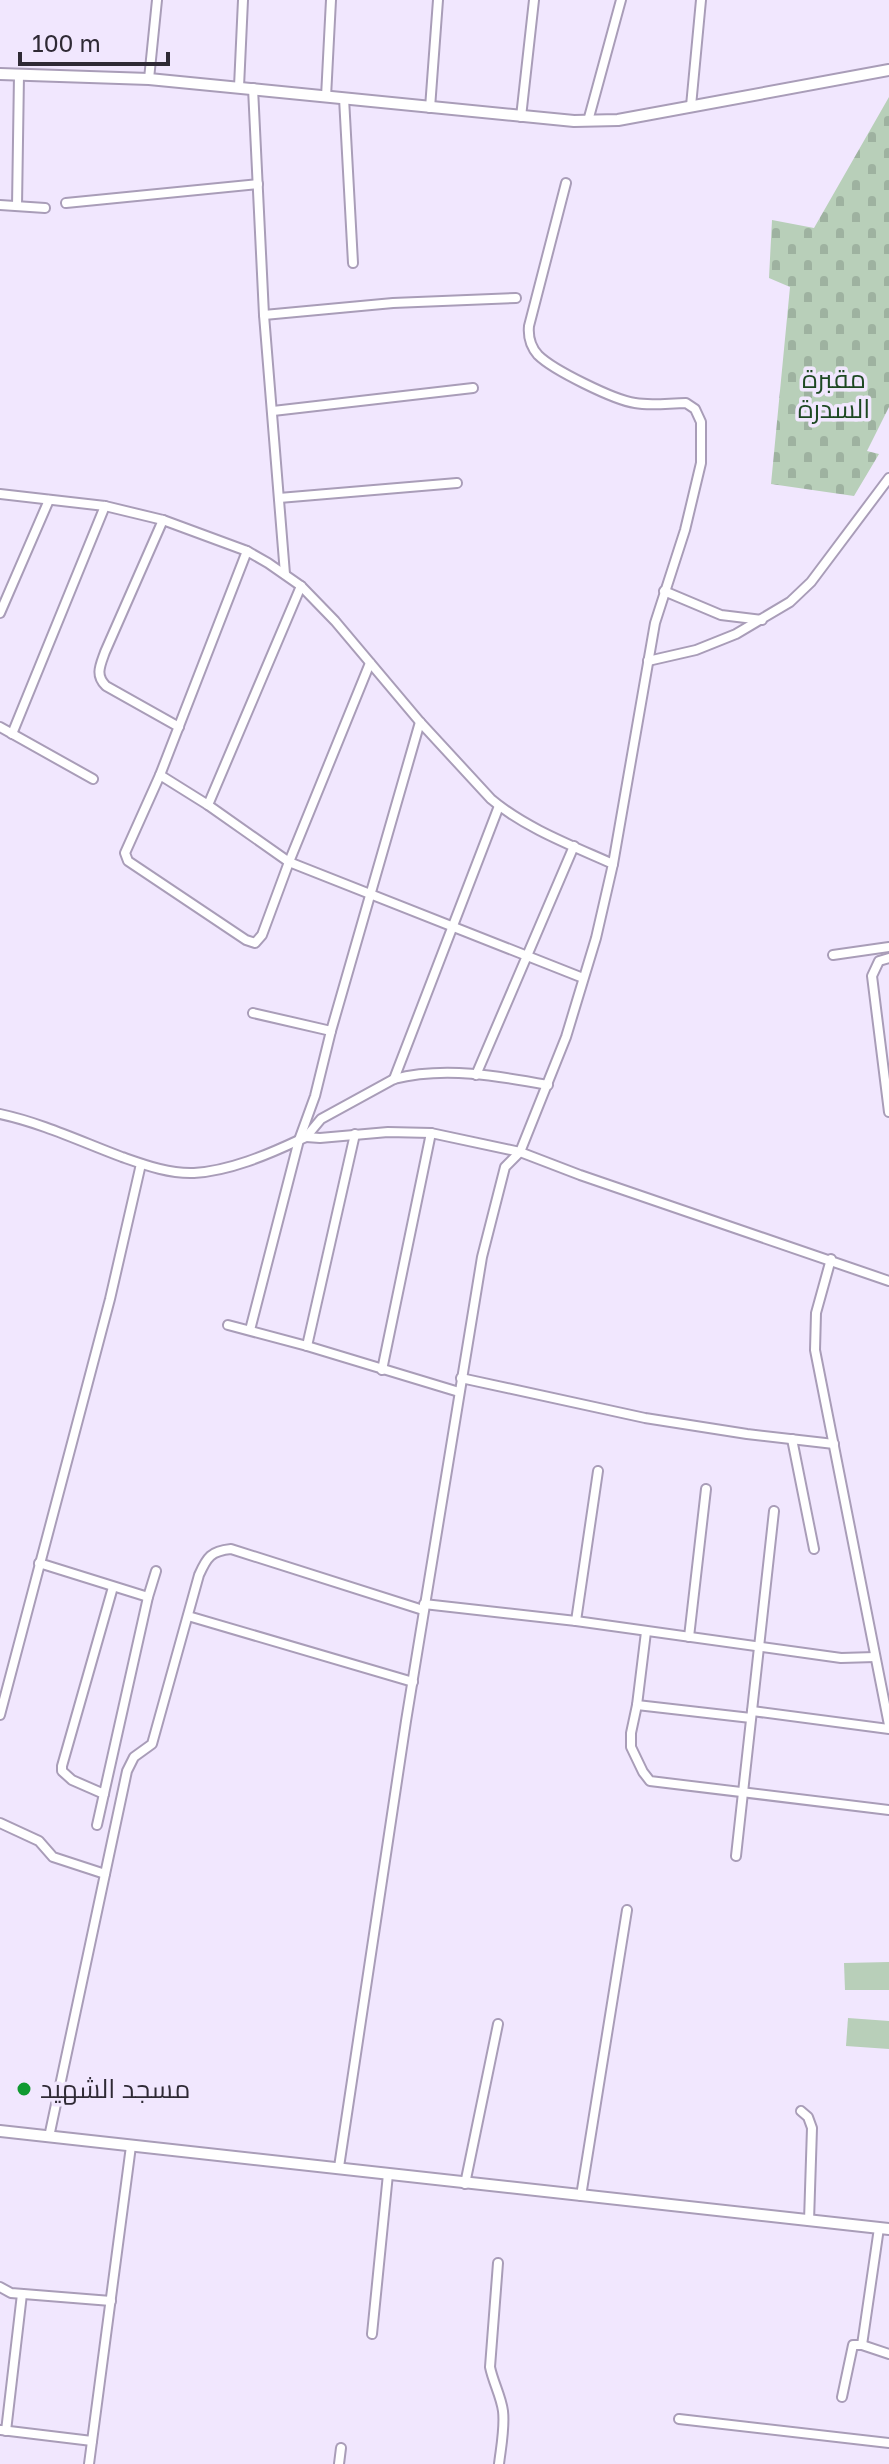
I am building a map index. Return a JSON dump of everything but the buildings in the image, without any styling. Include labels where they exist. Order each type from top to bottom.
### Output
[{"type":"street","points":[[149,79],[157,0]]},
{"type":"street","points":[[239,87],[243,0]]},
{"type":"street","points":[[326,97],[331,0]]},
{"type":"street","points":[[430,108],[438,0]]},
{"type":"street","points":[[521,117],[534,0]]},
{"type":"street","points":[[588,121],[621,0]]},
{"type":"street","points":[[691,106],[701,0]]},
{"type":"street","points":[[0,74],[149,79],[588,121],[618,120],[889,70]]},
{"type":"street","points":[[17,206],[19,75]]},
{"type":"street","points":[[253,88],[264,315],[285,574]]},
{"type":"street","points":[[344,98],[353,263]]},
{"type":"street","points":[[339,2167],[424,1607],[482,1257],[505,1167],[520,1152],[548,1085],[596,938],[613,864],[648,661],[664,591],[685,530],[701,463],[701,422],[695,409],[686,403],[635,403],[620,398],[551,365],[535,351],[529,338],[529,326],[566,183]]},
{"type":"street","points":[[66,203],[258,184]]},
{"type":"street","points":[[0,205],[45,208]]},
{"type":"street","points":[[264,315],[393,303],[516,298]]},
{"type":"street","points":[[273,411],[473,388]]},
{"type":"street","points":[[648,661],[696,650],[736,634],[790,602],[811,582],[889,478]]},
{"type":"street","points":[[279,498],[457,483]]},
{"type":"street","points":[[0,494],[105,506],[163,520],[247,551],[301,586],[335,621],[420,722],[499,806],[613,864]]},
{"type":"street","points":[[0,613],[49,500]]},
{"type":"street","points":[[12,734],[105,506]]},
{"type":"street","points":[[163,520],[105,652],[99,678],[106,686],[179,727]]},
{"type":"street","points":[[247,551],[160,775],[125,853],[128,861],[253,943],[262,935],[370,663]]},
{"type":"street","points":[[208,805],[301,586]]},
{"type":"street","points":[[664,591],[721,615],[763,620]]},
{"type":"street","points":[[250,1330],[331,1031],[420,722]]},
{"type":"street","points":[[0,727],[93,779]]},
{"type":"street","points":[[160,775],[289,862],[583,978]]},
{"type":"street","points":[[394,1079],[499,806]]},
{"type":"street","points":[[476,1075],[574,846]]},
{"type":"street","points":[[833,955],[889,947]]},
{"type":"street","points":[[889,958],[879,961],[872,976],[887,1076],[889,1112]]},
{"type":"street","points":[[253,1013],[331,1031]]},
{"type":"street","points":[[303,1139],[321,1119],[394,1079],[435,1074],[476,1075],[548,1085]]},
{"type":"street","points":[[0,1114],[30,1122],[141,1164],[185,1173],[221,1169],[303,1139],[388,1132],[431,1133],[520,1152],[889,1281]]},
{"type":"street","points":[[382,1370],[431,1133]]},
{"type":"street","points":[[307,1346],[355,1134]]},
{"type":"street","points":[[0,1715],[110,1299],[141,1164]]},
{"type":"street","points":[[637,1705],[889,1727],[815,1350],[816,1313],[831,1259]]},
{"type":"street","points":[[228,1325],[459,1392]]},
{"type":"street","points":[[461,1378],[645,1418],[834,1444]]},
{"type":"street","points":[[792,1439],[814,1549]]},
{"type":"street","points":[[576,1621],[598,1471]]},
{"type":"street","points":[[689,1637],[706,1489]]},
{"type":"street","points":[[736,1856],[774,1511]]},
{"type":"street","points":[[49,2137],[127,1771],[134,1757],[152,1744],[188,1616],[210,1554],[231,1549],[424,1607],[576,1621],[841,1658],[875,1657]]},
{"type":"street","points":[[39,1563],[148,1597]]},
{"type":"street","points":[[97,1825],[156,1571]]},
{"type":"street","points":[[104,1794],[72,1780],[62,1771],[62,1766],[113,1587]]},
{"type":"street","points":[[188,1616],[413,1682]]},
{"type":"street","points":[[646,1632],[631,1747],[650,1781],[889,1810]]},
{"type":"street","points":[[0,1823],[39,1841],[53,1857],[105,1874]]},
{"type":"street","points":[[581,2196],[627,1910]]},
{"type":"street","points":[[465,2184],[498,2024]]},
{"type":"street","points":[[801,2111],[808,2117],[812,2128],[809,2221]]},
{"type":"street","points":[[0,2131],[884,2229],[862,2345]]},
{"type":"street","points":[[89,2464],[131,2146]]},
{"type":"street","points":[[372,2334],[388,2174]]},
{"type":"street","points":[[498,2263],[490,2367],[503,2410],[499,2464]]},
{"type":"street","points":[[0,2287],[11,2293],[111,2301]]},
{"type":"street","points":[[22,2294],[3,2430],[92,2441]]},
{"type":"street","points":[[842,2397],[853,2345],[889,2354]]},
{"type":"street","points":[[679,2419],[889,2443]]},
{"type":"street","points":[[339,2464],[341,2448]]},
{"type":"green space","name":"مقبرة السدرة","points":[[889,97],[889,407],[867,451],[879,454],[854,496],[771,484],[790,287],[769,278],[772,220],[814,228]]},
{"type":"green space","points":[[889,1962],[889,1990],[845,1990],[844,1963]]},
{"type":"green space","points":[[848,2018],[889,2021],[889,2049],[846,2046]]},
{"type":"place","name":"مسجد الشهيد","points":[[24,2089]]}]
